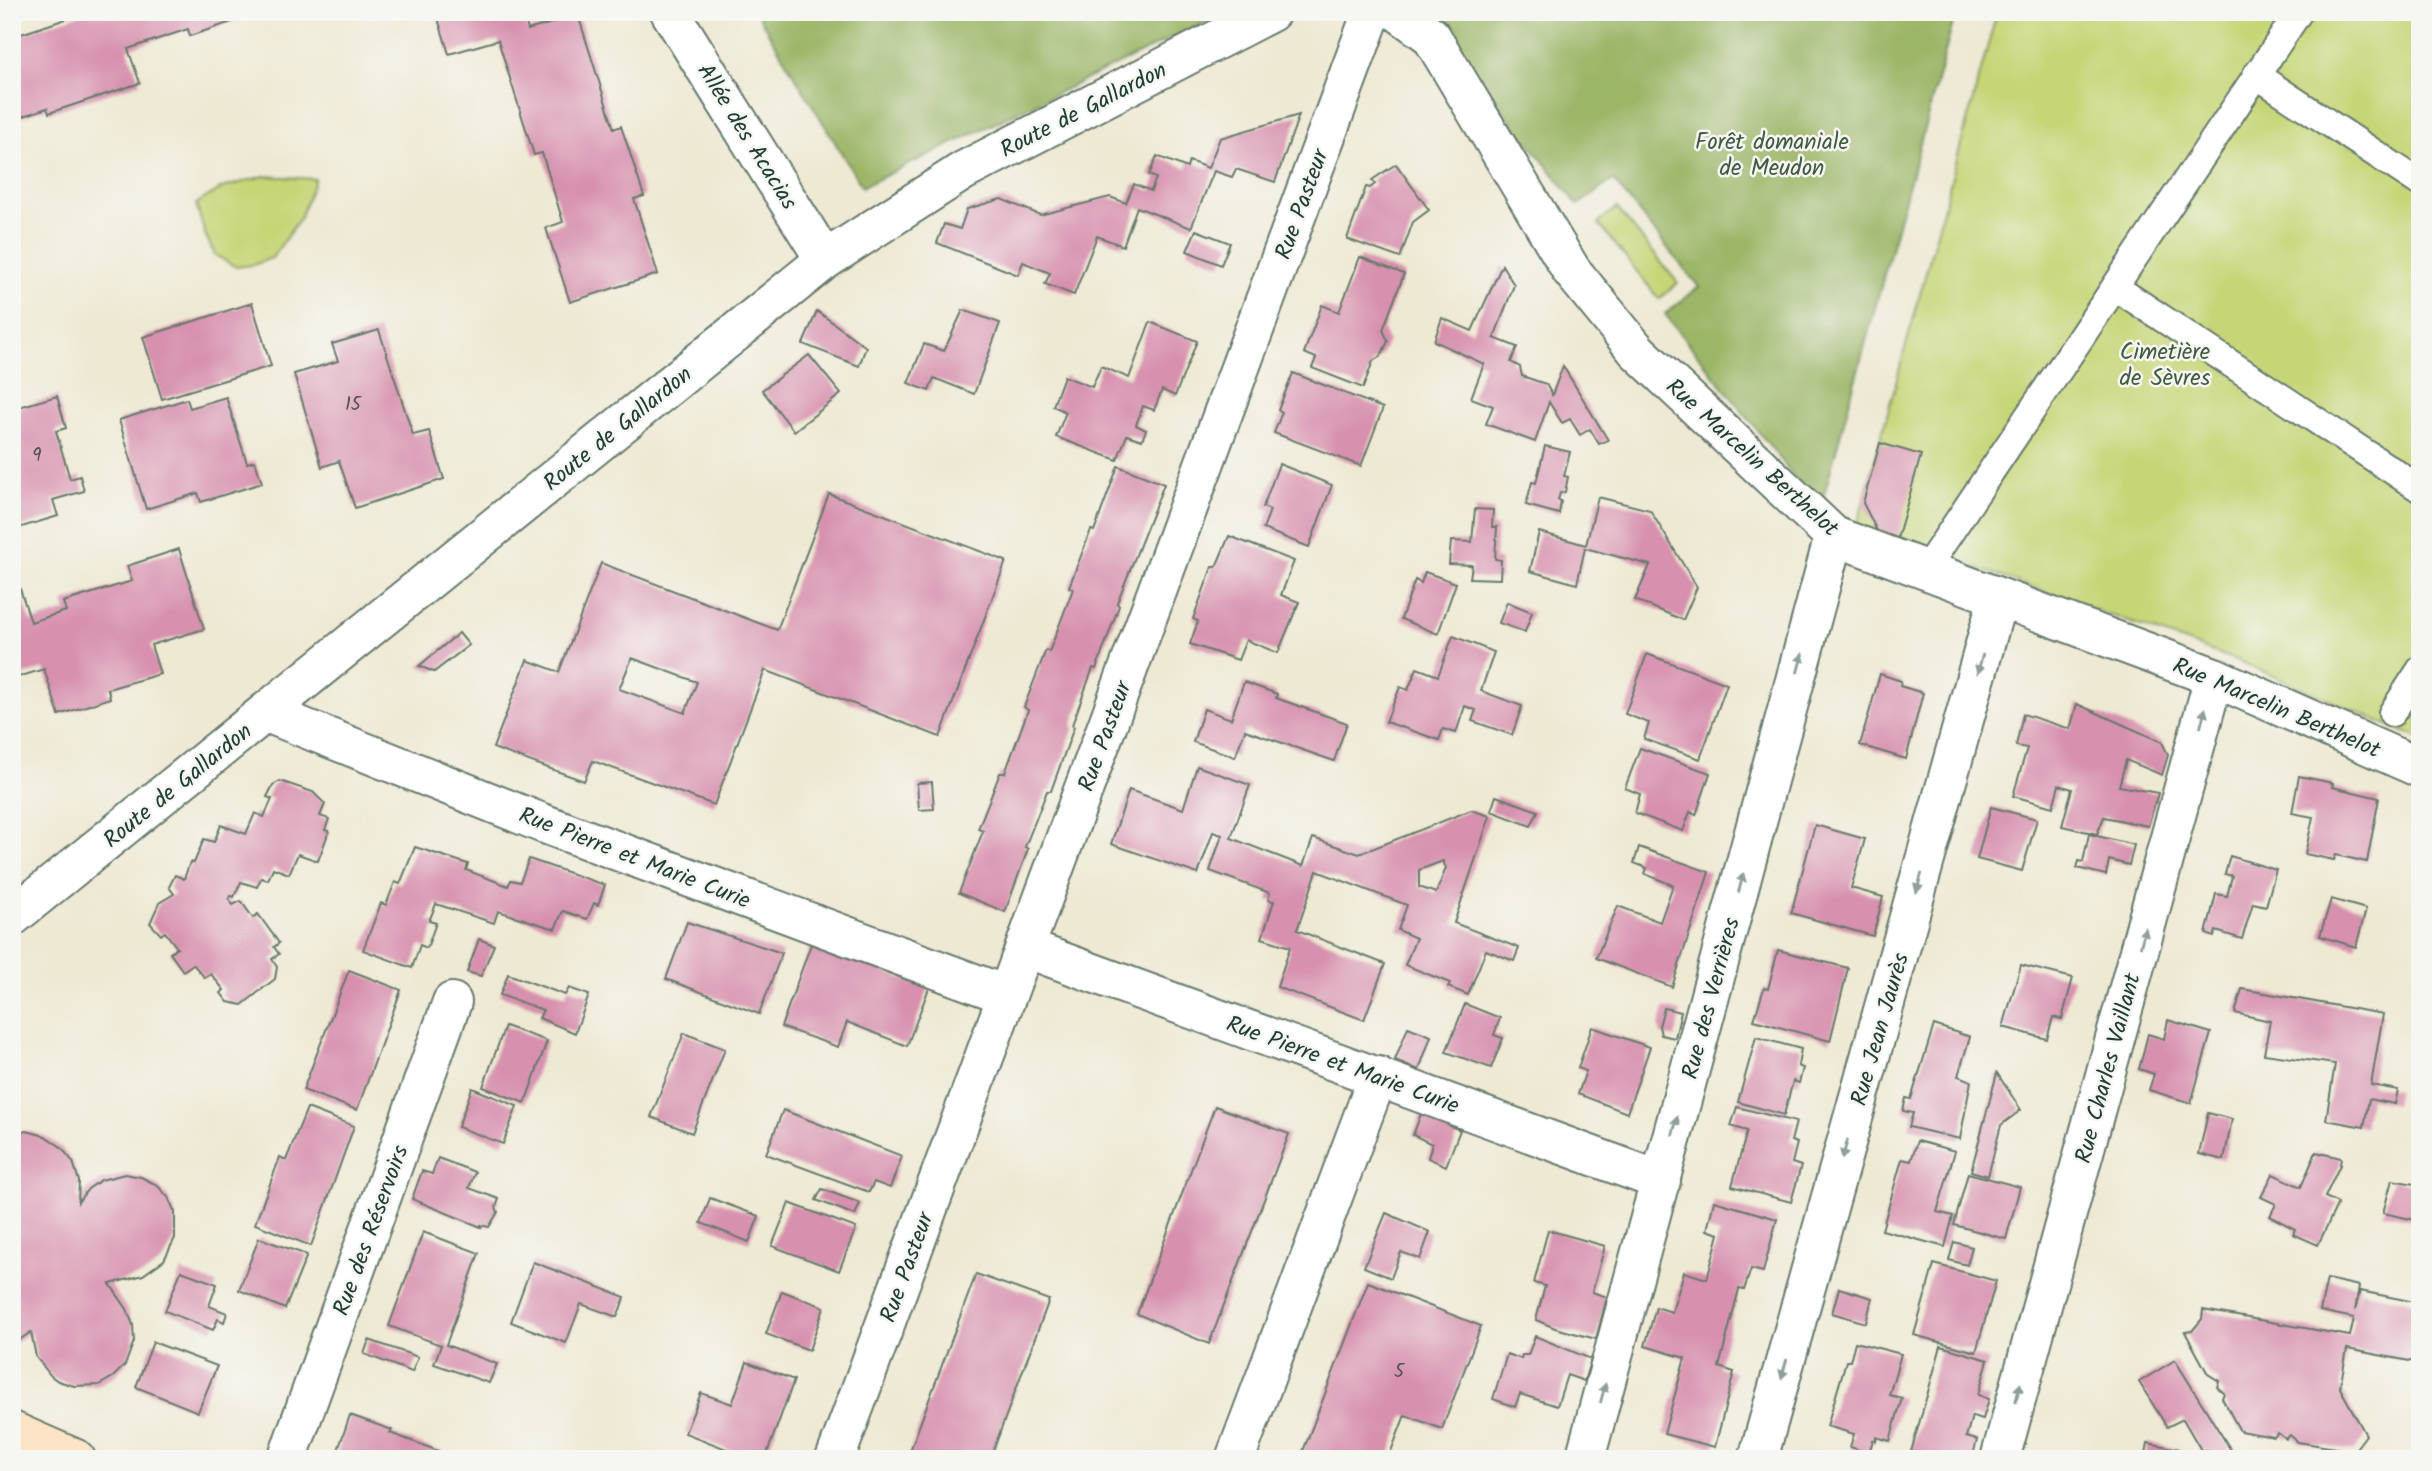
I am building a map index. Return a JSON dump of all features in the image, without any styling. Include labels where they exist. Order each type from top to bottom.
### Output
[{"type":"main road","points":[[12,1432],[76,1459]]},
{"type":"street","name":"Allée des Acacias","points":[[670,12],[825,260]]},
{"type":"street","name":"Route de Gallardon","points":[[12,917],[825,260],[963,170],[1271,12]]},
{"type":"street","name":"Rue Pasteur","points":[[835,1459],[1371,12]]},
{"type":"street","name":"Rue Marcelin Berthelot","points":[[1398,12],[1431,36],[1571,270],[1637,351],[1834,536],[2214,677],[2420,768]]},
{"type":"street","name":"Rue des Verrières","points":[[1586,1459],[1834,536]]},
{"type":"street","name":"Rue Jean Jaurès","points":[[1758,1459],[1998,598]]},
{"type":"street","name":"Rue Charles Vaillant","points":[[2000,1459],[2214,677]]},
{"type":"street","name":"Rue Pierre et Marie Curie","points":[[267,713],[542,823],[1006,995]]},
{"type":"street","name":"Rue Pierre et Marie Curie","points":[[1025,948],[1661,1181]]},
{"type":"street","name":"Rue des Réservoirs","points":[[287,1459],[452,1002]]},
{"type":"street","points":[[1235,1459],[1378,1076]]},
{"type":"lane","points":[[1925,570],[2299,12]]},
{"type":"lane","points":[[2256,75],[2420,183]]},
{"type":"lane","points":[[2115,287],[2420,489]]},
{"type":"lane","points":[[2392,713],[2420,670]]},
{"type":"green space","points":[[756,12],[1226,12],[862,187]]},
{"type":"green space","name":"Forêt domaniale de Meudon","points":[[1424,12],[1956,12],[1820,509],[1665,314],[1699,287],[1613,180],[1578,205]]},
{"type":"green space","name":"Cimetière de Sèvres","points":[[1997,12],[2420,12],[2420,739],[2239,661],[1857,525]]},
{"type":"green space","points":[[264,176],[315,179],[300,218],[272,258],[253,265],[236,267],[215,255],[196,204],[222,188]]},
{"type":"green space","points":[[1617,208],[1678,283],[1659,299],[1598,223]]},
{"type":"building","points":[[87,12],[258,13],[190,36],[188,29],[128,49],[140,83],[49,113],[47,108],[12,120],[12,37]]},
{"type":"building","points":[[436,12],[523,12],[528,30],[578,15],[614,129],[621,126],[644,196],[634,199],[658,274],[570,302],[546,228],[563,222],[542,153],[534,155],[498,40],[449,54]]},
{"type":"building","points":[[1299,115],[1275,182],[1236,169],[1232,177],[1214,171],[1191,228],[1137,207],[1123,246],[1097,236],[1074,295],[1045,284],[1050,273],[1023,262],[1018,275],[937,243],[944,224],[960,229],[967,209],[1001,199],[1040,215],[1110,197],[1126,203],[1134,184],[1151,191],[1156,178],[1149,175],[1157,156],[1187,168],[1189,161],[1208,168],[1220,138]]},
{"type":"building","points":[[1396,164],[1429,210],[1413,222],[1400,258],[1347,239],[1366,187],[1370,188],[1375,184],[1372,180]]},
{"type":"building","points":[[1196,230],[1230,243],[1221,265],[1187,251]]},
{"type":"building","points":[[1360,257],[1404,274],[1383,330],[1388,341],[1381,356],[1373,361],[1363,388],[1312,368],[1316,358],[1304,353],[1322,305],[1339,312]]},
{"type":"building","points":[[1502,265],[1514,285],[1494,338],[1517,347],[1511,362],[1520,367],[1522,376],[1546,384],[1552,395],[1563,366],[1608,440],[1599,444],[1590,429],[1580,435],[1570,419],[1562,423],[1549,402],[1535,442],[1486,424],[1493,406],[1471,398],[1484,364],[1434,341],[1442,318],[1472,331]]},
{"type":"building","points":[[252,303],[271,366],[162,399],[143,337]]},
{"type":"building","points":[[963,310],[1000,323],[974,394],[934,378],[929,391],[908,383],[924,344],[944,351]]},
{"type":"building","points":[[817,311],[866,347],[859,366],[803,344]]},
{"type":"building","points":[[1150,322],[1197,341],[1175,396],[1162,390],[1154,410],[1143,406],[1136,425],[1146,430],[1142,440],[1127,435],[1117,460],[1056,437],[1066,412],[1053,406],[1064,376],[1092,387],[1101,366],[1129,378]]},
{"type":"building","points":[[379,330],[413,435],[429,431],[444,479],[355,508],[339,461],[322,467],[294,374],[338,361],[332,344]]},
{"type":"building","points":[[809,355],[841,394],[794,431],[762,390]]},
{"type":"building","points":[[1293,373],[1383,408],[1361,466],[1274,433],[1282,412],[1278,410]]},
{"type":"building","points":[[57,396],[66,428],[56,431],[70,479],[80,476],[84,491],[53,500],[58,516],[12,530],[12,409]]},
{"type":"building","points":[[226,397],[247,463],[255,461],[262,483],[201,502],[198,493],[146,509],[119,420],[187,399],[190,408]]},
{"type":"building","points":[[1880,443],[1921,455],[1897,539],[1878,533],[1863,503]]},
{"type":"building","points":[[1545,446],[1570,452],[1564,476],[1568,477],[1565,492],[1560,493],[1558,500],[1561,501],[1559,514],[1526,505],[1532,482],[1536,483]]},
{"type":"building","points":[[1279,464],[1332,485],[1309,547],[1263,529],[1270,510],[1263,507]]},
{"type":"building","points":[[1118,466],[1164,484],[1117,603],[1119,606],[1096,669],[1093,668],[1072,725],[1074,727],[1051,791],[1047,791],[1025,847],[1028,849],[1005,912],[959,893],[983,831],[978,829],[1000,773],[1005,773],[1028,710],[1024,707],[1046,650],[1049,652],[1073,589],[1069,587],[1091,530],[1094,531]]},
{"type":"building","points":[[829,494],[1006,561],[940,737],[765,670],[714,805],[593,761],[584,781],[493,748],[527,660],[559,672],[601,563],[777,630]],"holes":[[[632,658],[697,682],[685,713],[619,689]]]},
{"type":"building","points":[[1598,497],[1650,510],[1697,587],[1683,620],[1635,600],[1650,565],[1585,548],[1577,584],[1530,571],[1539,532],[1586,545]]},
{"type":"building","points":[[1475,509],[1493,510],[1492,527],[1497,527],[1495,559],[1501,560],[1500,579],[1470,578],[1472,565],[1449,564],[1451,541],[1472,542]]},
{"type":"building","points":[[1229,536],[1294,561],[1281,595],[1299,602],[1278,653],[1246,640],[1238,660],[1190,644],[1198,621],[1193,619],[1212,567],[1216,567]]},
{"type":"building","points":[[179,549],[204,629],[151,645],[160,674],[108,689],[110,698],[59,715],[44,669],[12,679],[12,578],[16,577],[31,622],[66,611],[63,602],[132,581],[127,566]]},
{"type":"building","points":[[1425,572],[1456,583],[1438,634],[1401,619],[1415,580],[1421,583]]},
{"type":"building","points":[[1507,602],[1532,612],[1525,632],[1499,623]]},
{"type":"building","points":[[459,633],[469,645],[434,672],[419,666]]},
{"type":"building","points":[[1453,636],[1494,652],[1481,691],[1522,706],[1512,735],[1472,721],[1476,710],[1465,706],[1456,733],[1443,729],[1439,740],[1386,722],[1400,687],[1408,690],[1417,668],[1438,676]]},
{"type":"building","points":[[1647,654],[1727,684],[1700,759],[1644,739],[1649,723],[1625,714]]},
{"type":"building","points":[[1880,674],[1901,681],[1900,686],[1923,693],[1906,759],[1860,745]]},
{"type":"building","points":[[1244,682],[1277,694],[1276,698],[1347,723],[1334,761],[1245,730],[1235,757],[1193,742],[1204,709],[1231,719]]},
{"type":"building","points":[[2077,704],[2162,742],[2168,755],[2162,775],[2126,760],[2119,786],[2158,793],[2148,826],[2104,817],[2097,834],[2062,826],[2072,789],[2059,785],[2053,807],[2013,796],[2027,748],[2016,746],[2023,714],[2070,729]]},
{"type":"building","points":[[1640,748],[1710,773],[1696,815],[1690,812],[1683,831],[1635,813],[1640,794],[1625,788]]},
{"type":"building","points":[[1197,766],[1250,785],[1231,838],[1303,866],[1313,838],[1359,854],[1471,810],[1490,816],[1454,923],[1519,948],[1514,961],[1486,950],[1468,995],[1448,987],[1450,983],[1405,965],[1416,938],[1398,930],[1407,905],[1317,871],[1297,930],[1385,964],[1364,1020],[1277,987],[1290,947],[1262,938],[1274,901],[1268,900],[1270,893],[1210,871],[1222,835],[1213,832],[1198,874],[1111,844],[1129,790],[1183,809]],"holes":[[[1443,861],[1446,868],[1436,893],[1419,887],[1419,870]]]},
{"type":"building","points":[[2299,776],[2333,783],[2332,787],[2379,798],[2367,862],[2336,855],[2334,860],[2305,854],[2313,817],[2292,813]]},
{"type":"building","points":[[280,781],[313,792],[325,804],[320,816],[329,819],[325,830],[329,831],[318,861],[298,854],[289,874],[273,868],[268,880],[261,878],[257,887],[241,882],[234,897],[229,899],[233,905],[241,901],[253,918],[258,914],[279,943],[274,947],[279,954],[272,959],[277,967],[275,979],[242,1005],[228,1002],[221,993],[224,990],[211,974],[205,978],[193,964],[183,971],[170,953],[177,948],[165,932],[161,935],[150,923],[159,903],[174,894],[169,887],[175,875],[184,879],[190,862],[194,863],[204,839],[214,842],[221,825],[246,834],[255,813],[264,817],[272,799],[267,797],[273,785]]},
{"type":"building","points":[[932,782],[934,809],[919,810],[917,783]]},
{"type":"building","points":[[1496,796],[1538,811],[1531,826],[1491,811]]},
{"type":"building","points":[[1991,807],[2037,819],[2022,871],[1977,859]]},
{"type":"building","points":[[1815,825],[1865,839],[1851,888],[1883,897],[1873,936],[1791,913]]},
{"type":"building","points":[[2089,834],[2134,845],[2129,865],[2109,860],[2106,875],[2077,868],[2079,861],[2083,862]]},
{"type":"building","points":[[415,847],[468,864],[466,870],[508,886],[511,880],[520,882],[529,859],[605,885],[598,905],[594,903],[587,919],[563,911],[555,929],[498,911],[494,923],[436,904],[429,921],[436,923],[427,948],[420,945],[412,968],[363,950],[381,903],[386,905],[395,882],[400,884]]},
{"type":"building","points":[[1639,847],[1709,872],[1672,987],[1596,958],[1618,906],[1660,922],[1673,885],[1645,874],[1647,868],[1634,863]]},
{"type":"building","points":[[2230,856],[2276,870],[2266,906],[2253,903],[2242,939],[2216,931],[2214,937],[2206,934],[2216,894],[2227,896],[2232,876],[2225,874]]},
{"type":"building","points":[[2331,899],[2366,909],[2356,947],[2320,936]]},
{"type":"building","points":[[687,922],[782,953],[759,1014],[666,979]]},
{"type":"building","points":[[479,939],[494,945],[481,976],[467,972]]},
{"type":"building","points":[[811,944],[929,988],[907,1046],[847,1022],[838,1047],[781,1027]]},
{"type":"building","points":[[1778,950],[1848,968],[1830,1041],[1754,1020],[1764,988],[1768,989]]},
{"type":"building","points":[[2021,965],[2073,978],[2062,1019],[2053,1017],[2047,1039],[2003,1027]]},
{"type":"building","points":[[349,970],[401,990],[357,1110],[303,1090]]},
{"type":"building","points":[[508,974],[565,995],[569,988],[589,995],[575,1033],[539,1018],[543,1010],[500,995]]},
{"type":"building","points":[[2242,989],[2383,1014],[2371,1085],[2398,1090],[2395,1104],[2369,1099],[2364,1127],[2326,1120],[2335,1064],[2264,1054],[2270,1021],[2235,1013]]},
{"type":"building","points":[[1465,1004],[1500,1018],[1494,1035],[1503,1038],[1491,1068],[1446,1052]]},
{"type":"building","points":[[1664,1008],[1681,1012],[1675,1038],[1661,1035],[1659,1026]]},
{"type":"building","points":[[2168,1020],[2211,1033],[2191,1103],[2149,1090],[2154,1074],[2139,1069],[2148,1034],[2164,1039]]},
{"type":"building","points":[[1934,1025],[1970,1037],[1958,1076],[1971,1081],[1960,1139],[1909,1127],[1913,1113],[1903,1111],[1906,1098],[1911,1099]]},
{"type":"building","points":[[505,1026],[547,1041],[525,1103],[483,1087]]},
{"type":"building","points":[[1408,1027],[1431,1036],[1419,1070],[1395,1060]]},
{"type":"building","points":[[1592,1027],[1650,1047],[1627,1113],[1578,1094],[1586,1071],[1578,1068]]},
{"type":"building","points":[[684,1033],[725,1049],[692,1133],[651,1117]]},
{"type":"building","points":[[1756,1037],[1801,1049],[1798,1066],[1803,1068],[1799,1083],[1793,1081],[1784,1115],[1738,1102]]},
{"type":"building","points":[[1997,1073],[2021,1110],[2001,1125],[1988,1176],[1971,1171]]},
{"type":"building","points":[[472,1088],[517,1106],[503,1144],[458,1127]]},
{"type":"building","points":[[1215,1106],[1289,1134],[1209,1344],[1137,1314]]},
{"type":"building","points":[[1424,1106],[1454,1117],[1450,1126],[1460,1130],[1446,1166],[1428,1158],[1432,1144],[1413,1135]]},
{"type":"building","points":[[1737,1107],[1796,1122],[1791,1141],[1797,1143],[1792,1163],[1801,1166],[1791,1202],[1732,1186],[1747,1131],[1731,1126]]},
{"type":"building","points":[[307,1108],[354,1126],[311,1246],[255,1224],[280,1157],[286,1160]]},
{"type":"building","points":[[783,1110],[902,1156],[890,1188],[874,1182],[869,1192],[766,1154]]},
{"type":"building","points":[[2208,1113],[2232,1119],[2224,1160],[2199,1154]]},
{"type":"building","points":[[27,1131],[45,1136],[61,1147],[73,1162],[79,1181],[78,1202],[88,1189],[101,1180],[125,1174],[141,1177],[157,1185],[168,1197],[175,1212],[175,1238],[164,1260],[143,1275],[110,1284],[127,1309],[133,1325],[134,1341],[125,1365],[113,1377],[99,1385],[74,1386],[51,1376],[36,1357],[31,1332],[12,1345],[12,1132]]},
{"type":"building","points":[[1917,1141],[1955,1151],[1937,1212],[1953,1216],[1945,1247],[1882,1230],[1902,1159],[1911,1161]]},
{"type":"building","points":[[2316,1152],[2341,1158],[2325,1197],[2338,1203],[2318,1245],[2293,1234],[2295,1229],[2270,1216],[2276,1204],[2261,1197],[2273,1174],[2301,1187]]},
{"type":"building","points":[[438,1158],[475,1172],[469,1188],[499,1199],[496,1207],[498,1212],[489,1227],[481,1227],[412,1199],[422,1171],[432,1174]]},
{"type":"building","points":[[1968,1173],[2020,1187],[2006,1239],[1954,1225]]},
{"type":"building","points":[[2392,1180],[2420,1185],[2420,1221],[2383,1213]]},
{"type":"building","points":[[822,1189],[860,1203],[855,1215],[816,1200]]},
{"type":"building","points":[[710,1198],[759,1216],[749,1242],[701,1223]]},
{"type":"building","points":[[1714,1201],[1777,1219],[1763,1272],[1751,1269],[1744,1290],[1739,1289],[1719,1367],[1734,1372],[1715,1447],[1664,1434],[1685,1358],[1645,1346],[1656,1307],[1672,1312],[1684,1272],[1707,1279],[1719,1234],[1707,1230]]},
{"type":"building","points":[[789,1203],[856,1228],[839,1271],[772,1246]]},
{"type":"building","points":[[1386,1213],[1430,1232],[1420,1259],[1401,1252],[1391,1278],[1364,1267]]},
{"type":"building","points":[[1548,1230],[1605,1246],[1592,1292],[1607,1297],[1596,1339],[1536,1320],[1545,1286],[1534,1283]]},
{"type":"building","points":[[423,1232],[479,1253],[446,1345],[497,1364],[489,1383],[434,1364],[441,1345],[389,1326]]},
{"type":"building","points":[[259,1238],[307,1255],[285,1309],[239,1290]]},
{"type":"building","points":[[1954,1242],[1972,1247],[1967,1265],[1949,1260]]},
{"type":"building","points":[[533,1262],[625,1297],[617,1317],[581,1304],[566,1343],[511,1322]]},
{"type":"building","points":[[1934,1264],[1996,1281],[1976,1352],[1914,1335]]},
{"type":"building","points":[[181,1271],[217,1284],[209,1306],[227,1313],[224,1322],[218,1319],[213,1330],[165,1311]]},
{"type":"building","points":[[976,1274],[1049,1300],[990,1459],[907,1459]]},
{"type":"building","points":[[2327,1279],[2359,1286],[2355,1311],[2360,1291],[2420,1303],[2420,1363],[2347,1349],[2340,1388],[2366,1435],[2354,1451],[2298,1442],[2290,1435],[2286,1439],[2278,1433],[2274,1437],[2240,1431],[2222,1398],[2224,1393],[2217,1387],[2219,1381],[2208,1374],[2185,1332],[2192,1331],[2202,1319],[2203,1310],[2350,1336],[2354,1318],[2320,1311]]},
{"type":"building","points":[[1368,1282],[1481,1326],[1442,1429],[1405,1415],[1388,1459],[1300,1459]]},
{"type":"building","points":[[1839,1288],[1872,1298],[1866,1323],[1832,1313]]},
{"type":"building","points":[[782,1291],[824,1307],[809,1350],[766,1334]]},
{"type":"building","points":[[1535,1336],[1591,1359],[1584,1381],[1567,1375],[1557,1406],[1520,1394],[1515,1407],[1493,1399],[1507,1354],[1521,1359],[1522,1355],[1528,1355]]},
{"type":"building","points":[[369,1340],[418,1357],[412,1372],[364,1354]]},
{"type":"building","points":[[153,1342],[217,1366],[198,1412],[136,1387]]},
{"type":"building","points":[[1855,1342],[1901,1354],[1889,1395],[1902,1398],[1890,1441],[1876,1437],[1869,1453],[1850,1447],[1854,1434],[1827,1426],[1846,1361],[1850,1361]]},
{"type":"building","points":[[1941,1346],[1988,1360],[1978,1395],[1989,1399],[1983,1419],[1972,1416],[1966,1437],[1977,1440],[1972,1459],[1909,1459]]},
{"type":"building","points":[[2175,1360],[2234,1455],[2201,1450],[2183,1419],[2167,1427],[2139,1382]]},
{"type":"building","points":[[747,1362],[794,1380],[765,1459],[752,1459],[685,1433],[701,1393],[732,1404]]},
{"type":"building","points":[[350,1415],[392,1430],[390,1433],[460,1459],[335,1459]]},
{"type":"building","points":[[2148,1443],[2179,1449],[2178,1459],[2145,1459]]}]
